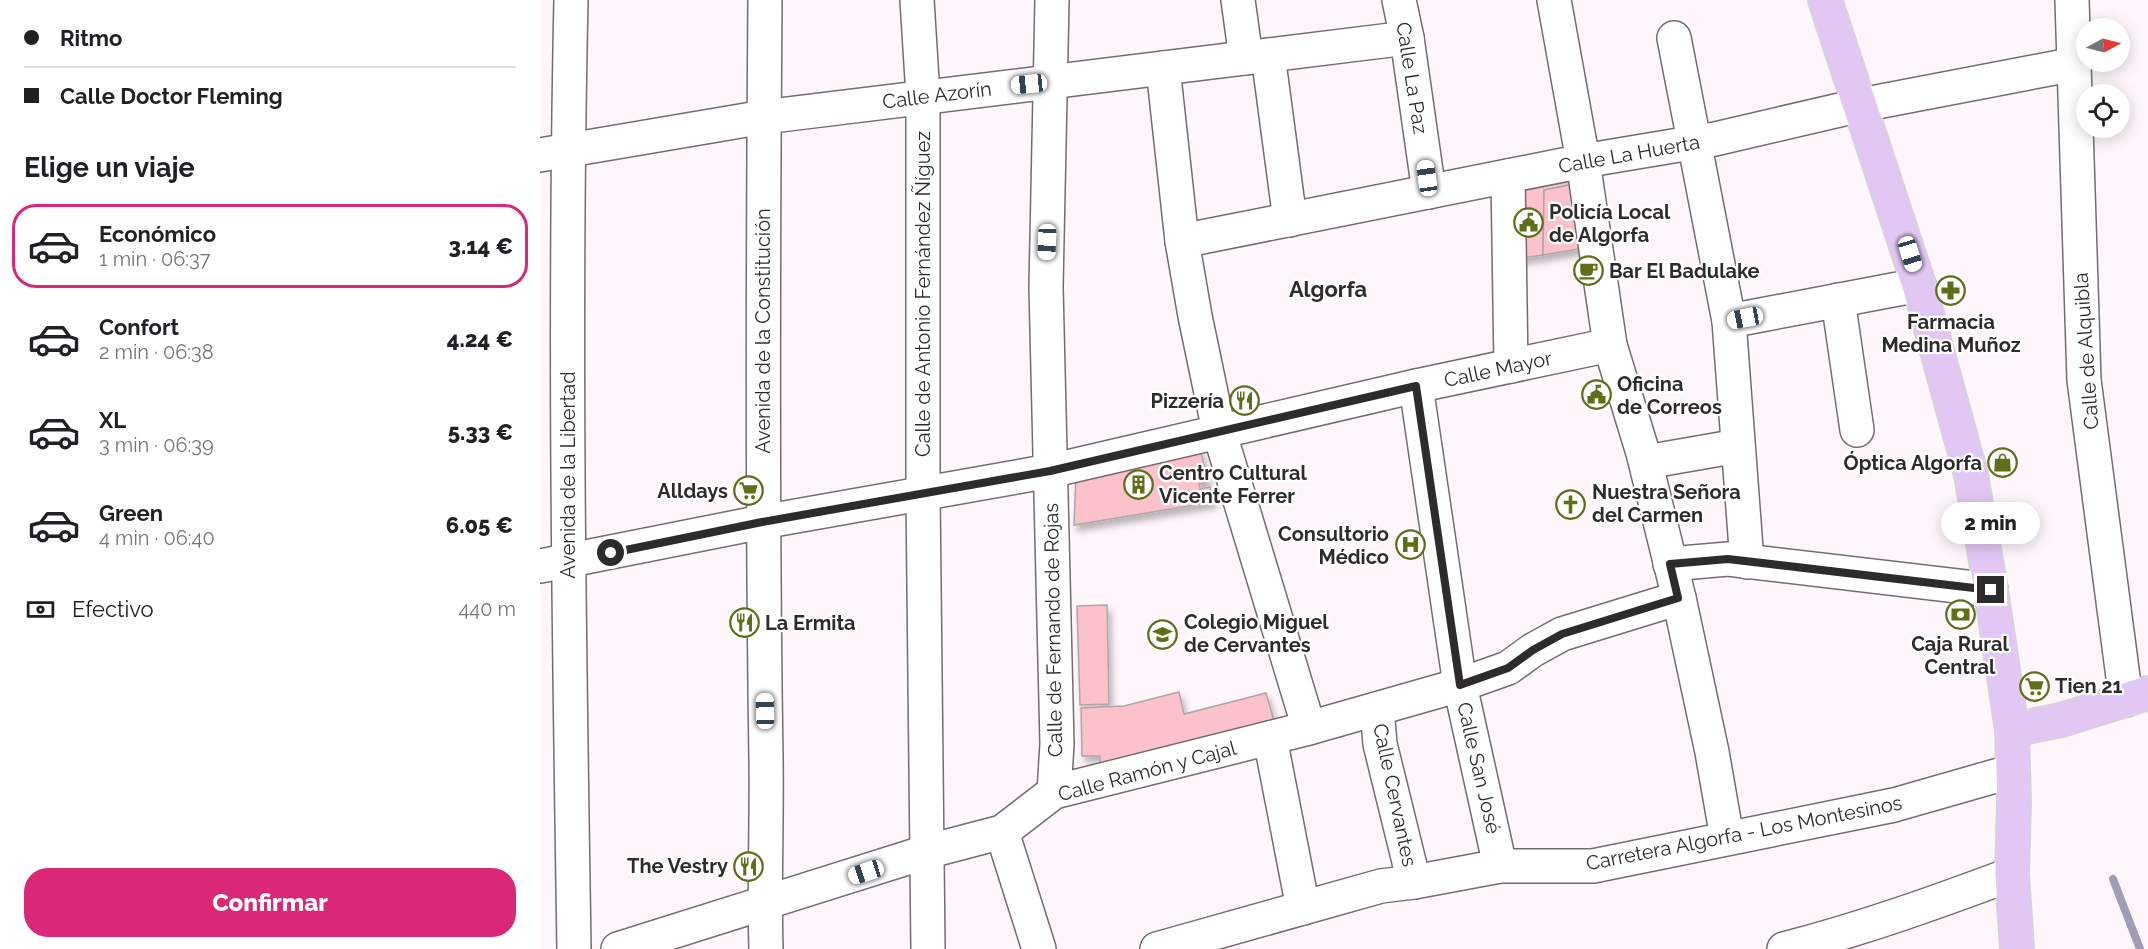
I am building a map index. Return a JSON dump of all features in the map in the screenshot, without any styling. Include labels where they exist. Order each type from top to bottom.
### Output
[{"type":"main road","points":[[1825,0],[1919,285],[1971,476],[2012,730],[2014,803],[2012,874],[2017,949]]},
{"type":"main road","points":[[2012,730],[2061,720],[2137,696]]},
{"type":"street","name":"Avenida de la Libertad","points":[[571,0],[554,153],[554,564],[574,949]]},
{"type":"street","name":"Avenida de la Constitución","points":[[765,0],[762,522],[767,806],[764,903],[766,949]]},
{"type":"street","name":"Calle de Antonio Fernández Ñíguez","points":[[917,0],[923,96],[923,494],[928,949]]},
{"type":"street","name":"Calle de Fernando de Rojas","points":[[1052,0],[1046,287],[1057,744],[1054,792]]},
{"type":"street","points":[[1238,0],[1257,56],[1290,220]]},
{"type":"street","name":"Calle La Paz","points":[[1399,0],[1407,38],[1429,192]]},
{"type":"street","points":[[1554,0],[1583,161],[1610,345],[1646,462],[1712,752],[1727,838]]},
{"type":"street","name":"Calle de Alquibla","points":[[2072,0],[2084,381],[2137,696]]},
{"type":"street","name":"Calle Azorín","points":[[554,153],[764,117],[1407,38]]},
{"type":"street","points":[[1674,38],[1729,321],[1747,562]]},
{"type":"street","name":"Calle La Huerta","points":[[1182,241],[1583,161],[1693,142],[1861,105],[2075,64]]},
{"type":"street","points":[[1163,68],[1182,241],[1219,431],[1309,728]]},
{"type":"street","points":[[1508,176],[1511,366]]},
{"type":"street","points":[[1729,321],[1919,285]]},
{"type":"street","points":[[1838,300],[1857,430]]},
{"type":"street","name":"Calle Mayor","points":[[554,564],[762,522],[1050,471],[1416,386],[1610,345]]},
{"type":"street","name":"Calle San José","points":[[1416,386],[1460,685],[1500,866]]},
{"type":"street","points":[[1646,462],[1738,446]]},
{"type":"street","points":[[1670,564],[1728,559],[1991,590]]},
{"type":"street","name":"Calle Ramón y Cajal","points":[[618,949],[926,852],[1002,832],[1054,792],[1309,728],[1460,685],[1508,668],[1533,650],[1562,634],[1678,598]]},
{"type":"street","name":"Calle Cervantes","points":[[1377,709],[1380,744],[1414,882]]},
{"type":"street","points":[[1270,738],[1303,908]]},
{"type":"street","name":"Carretera Algorfa - Los Montesinos","points":[[1157,949],[1381,886],[1500,866],[1593,866],[1894,805],[2013,771]]},
{"type":"street","points":[[1002,832],[1039,949]]},
{"type":"street","points":[[1784,949],[1833,937],[1903,915],[2012,874]]},
{"type":"building","name":"Policía Local de Algorfa","points":[[1571,171],[1574,184],[1544,190],[1543,255],[1514,259],[1512,184]]},
{"type":"building","points":[[1574,184],[1584,248],[1543,255],[1544,190]]},
{"type":"building","name":"Centro Cultural Vicente Ferrer","points":[[1200,448],[1208,482],[1199,484],[1200,489],[1210,487],[1213,502],[1074,525],[1076,475]]},
{"type":"building","points":[[1107,605],[1109,704],[1080,705],[1077,606]]},
{"type":"building","points":[[1179,692],[1184,714],[1266,693],[1275,724],[1100,771],[1100,756],[1082,756],[1081,708],[1124,706]]},
{"type":"waterway","points":[[2113,879],[2140,949]]},
{"type":"place","name":"Policía Local de Algorfa","points":[[1528,223]]},
{"type":"place","name":"Bar El Badulake","points":[[1588,271]]},
{"type":"place","name":"Farmacia Medina Muñoz","points":[[1951,291]]},
{"type":"place","name":"Oficina de Correos","points":[[1596,395]]},
{"type":"place","name":"Pizzería","points":[[1245,401]]},
{"type":"place","name":"Óptica Algorfa","points":[[2003,463]]},
{"type":"place","name":"Centro Cultural Vicente Ferrer","points":[[1138,485]]},
{"type":"place","name":"Alldays","points":[[749,491]]},
{"type":"place","name":"Nuestra Señora del Carmen","points":[[1571,504]]},
{"type":"place","name":"Consultorio Médico","points":[[1410,545]]},
{"type":"place","name":"Caja Rural Central","points":[[1960,614]]},
{"type":"place","name":"La Ermita","points":[[744,623]]},
{"type":"place","name":"Colegio Miguel de Cervantes","points":[[1163,634]]},
{"type":"place","name":"Tien 21","points":[[2034,686]]},
{"type":"place","name":"The Vestry","points":[[749,866]]},
{"type":"district","name":"Algorfa","points":[[1328,289]]},
{"type":"route","points":[[611,553],[762,522],[1050,471],[1416,386],[1460,685],[1508,668],[1533,650],[1562,634],[1678,598],[1670,564],[1728,559],[1991,590]]}]
